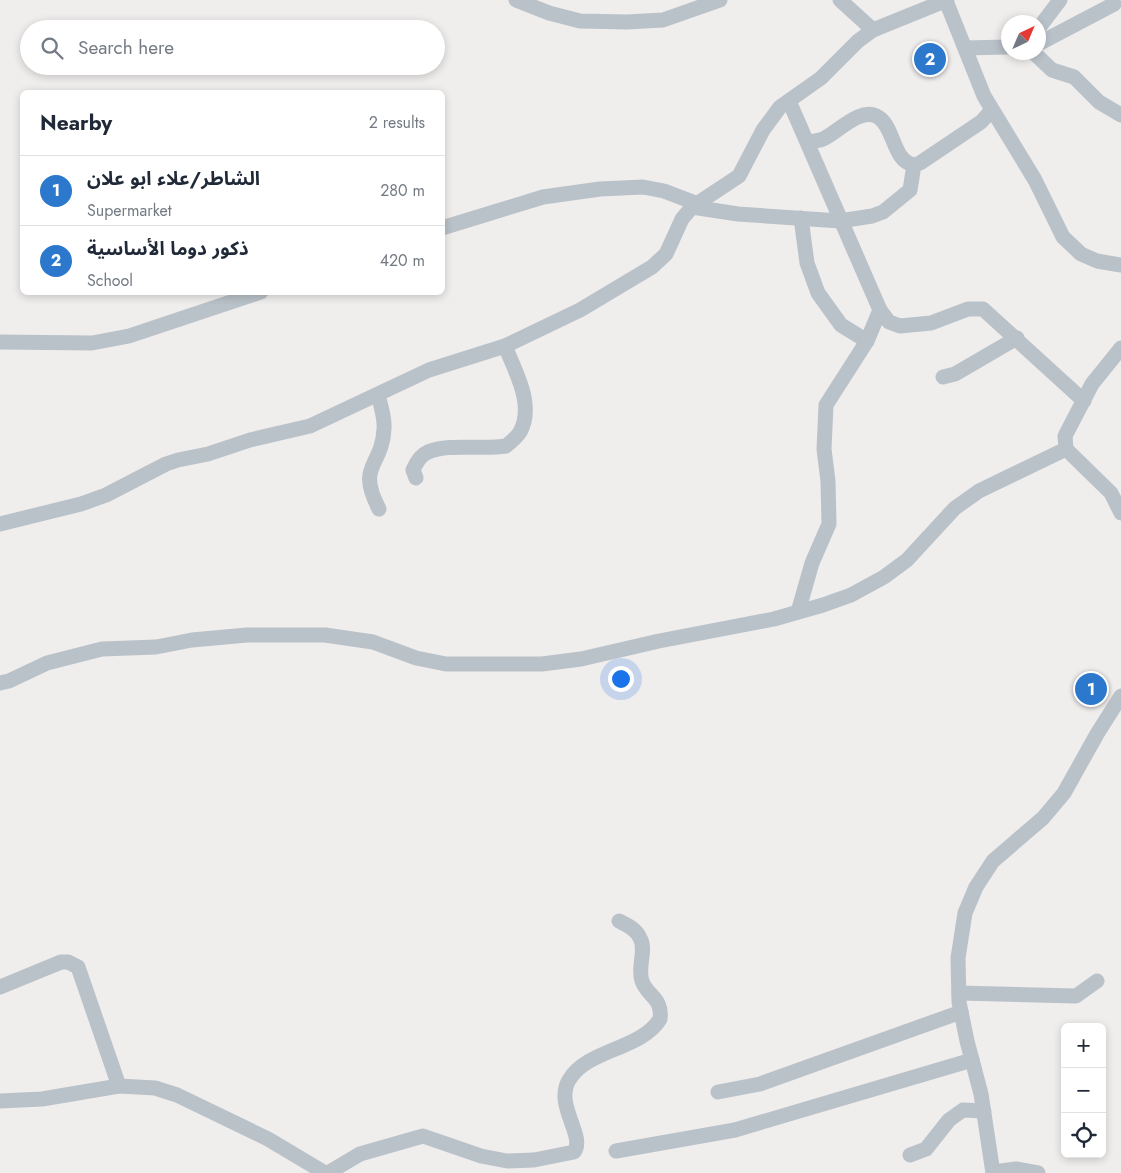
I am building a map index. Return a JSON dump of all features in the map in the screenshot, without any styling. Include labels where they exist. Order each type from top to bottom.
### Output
[{"type":"street","points":[[516,0],[548,13],[580,21],[627,22],[663,20],[720,0]]},
{"type":"street","points":[[840,0],[873,30]]},
{"type":"street","points":[[0,524],[82,504],[106,495],[178,460],[208,454],[250,440],[310,426],[429,370],[505,346],[580,310],[652,267],[666,254],[682,219],[695,205],[739,176],[763,130],[780,107],[821,78],[858,41],[873,30],[947,0],[984,96],[1035,180],[1068,243],[1089,258],[1121,265]]},
{"type":"street","points":[[1046,18],[1060,0]]},
{"type":"street","points":[[1046,40],[1114,4]]},
{"type":"street","points":[[965,48],[1001,47]]},
{"type":"street","points":[[1041,60],[1052,70],[1074,77],[1099,102],[1121,115]]},
{"type":"street","points":[[789,101],[840,221],[880,310],[888,322],[900,326],[931,323],[968,309],[979,308],[989,313],[1084,401]]},
{"type":"street","points":[[808,142],[823,138],[861,115],[872,114],[883,122],[903,160],[914,165],[920,163],[982,122],[992,110]]},
{"type":"street","points":[[445,227],[543,197],[600,189],[643,187],[664,191],[695,205],[738,214],[840,221],[872,216],[883,212],[903,197],[911,185],[914,165]]},
{"type":"street","points":[[801,218],[808,269],[818,293],[841,325],[867,342]]},
{"type":"street","points":[[0,342],[92,342],[129,336],[252,295]]},
{"type":"street","points":[[798,612],[812,563],[829,524],[828,481],[824,449],[826,405],[867,342],[880,310]]},
{"type":"street","points":[[943,377],[955,374],[1017,338]]},
{"type":"street","points":[[416,478],[413,470],[416,462],[426,452],[444,448],[506,446],[520,432],[525,413],[522,389],[505,346]]},
{"type":"street","points":[[1121,348],[1103,368],[1065,436],[1066,449],[1111,493],[1121,513]]},
{"type":"street","points":[[378,395],[384,430],[378,453],[369,471],[370,491],[379,509]]},
{"type":"street","points":[[0,683],[9,682],[47,663],[102,649],[156,647],[192,640],[275,634],[325,635],[373,642],[416,658],[446,664],[542,664],[581,659],[798,612],[851,595],[884,577],[908,560],[955,508],[979,491],[1066,449]]},
{"type":"street","points":[[1038,1173],[1016,1169],[993,1173],[984,1111],[958,993],[958,958],[962,927],[976,887],[996,858],[1043,818],[1064,793],[1121,696]]},
{"type":"street","points":[[0,1101],[42,1099],[119,1086],[155,1088],[177,1095],[332,1172],[360,1154],[423,1136],[481,1156],[507,1161],[565,1156],[574,1152],[577,1145],[564,1100],[568,1081],[575,1072],[595,1058],[648,1032],[660,1019],[660,1011],[656,999],[641,979],[641,939],[631,928],[619,921]]},
{"type":"street","points":[[0,987],[61,962],[68,962],[78,967],[82,972],[91,1009],[119,1086]]},
{"type":"street","points":[[958,993],[1076,996],[1097,982]]},
{"type":"street","points":[[718,1092],[760,1084],[961,1012]]},
{"type":"street","points":[[616,1151],[735,1130],[972,1060]]},
{"type":"street","points":[[910,1156],[926,1149],[949,1120],[963,1110],[984,1111]]},
{"type":"place","name":"ذكور دوما الأساسية","points":[[930,59]]},
{"type":"place","name":"الشاطر/علاء ابو علان","points":[[1091,689]]}]
